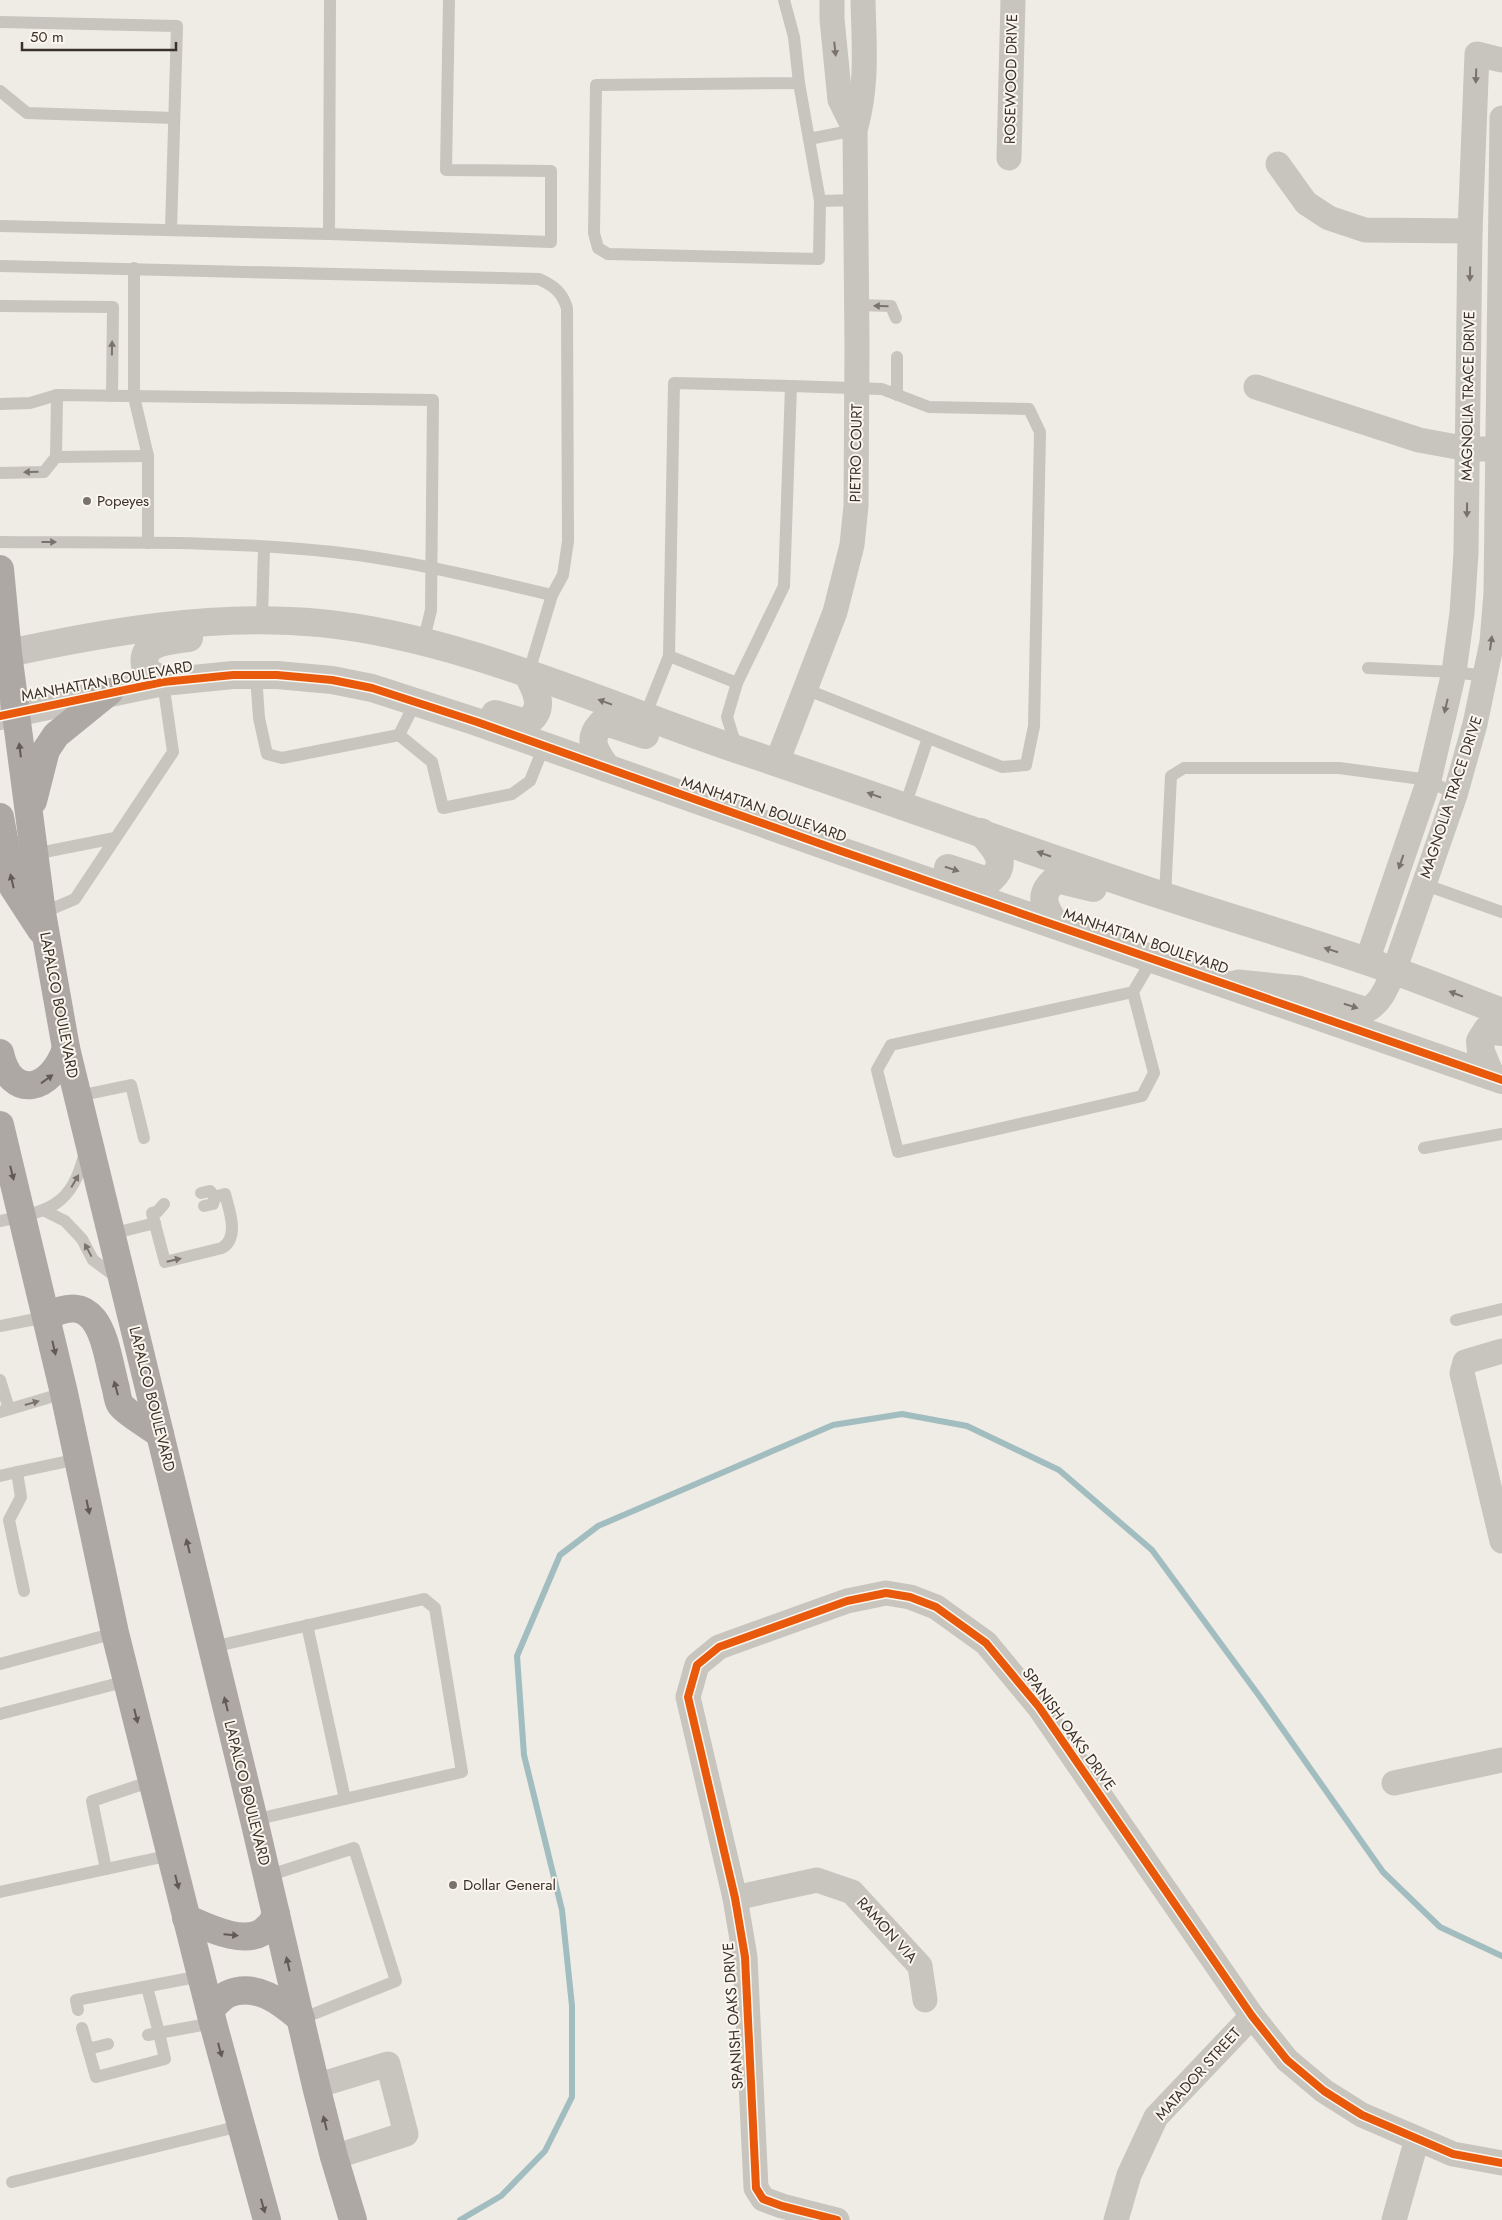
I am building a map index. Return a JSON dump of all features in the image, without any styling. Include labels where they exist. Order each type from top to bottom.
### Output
[{"type":"main road","name":"LAPALCO BOULEVARD","points":[[0,569],[5,710],[29,820],[44,925],[66,1048],[254,1820],[316,2086],[334,2157],[353,2220]]},
{"type":"main road","points":[[29,820],[46,750],[56,735],[110,692]]},
{"type":"main road","points":[[0,817],[13,887],[44,925]]},
{"type":"main road","points":[[0,1053],[8,1074],[20,1083],[35,1086],[46,1081],[54,1073],[62,1062],[66,1048]]},
{"type":"main road","points":[[0,1125],[64,1393],[115,1633],[211,2016],[267,2220]]},
{"type":"main road","points":[[46,1317],[64,1308],[87,1311],[98,1323],[120,1404],[160,1434]]},
{"type":"main road","points":[[186,1918],[220,1934],[241,1936],[258,1934],[268,1928],[276,1914]]},
{"type":"main road","points":[[211,2016],[227,1994],[244,1990],[275,1998],[301,2019]]},
{"type":"street","name":"PIETRO COURT","points":[[832,0],[832,19],[840,100],[855,130]]},
{"type":"street","name":"PIETRO COURT","points":[[777,762],[835,612],[852,545],[856,506],[857,386],[855,130],[865,81],[863,0]]},
{"type":"street","name":"ROSEWOOD DRIVE","points":[[1009,158],[1013,0]]},
{"type":"street","name":"MAGNOLIA TRACE DRIVE","points":[[1367,961],[1429,780],[1454,672],[1462,613],[1466,553],[1470,232],[1477,54],[1502,60]]},
{"type":"street","name":"MAGNOLIA TRACE DRIVE","points":[[1218,980],[1298,988],[1367,1010],[1374,1006],[1382,996],[1394,971],[1455,795],[1476,724],[1499,594],[1498,449],[1502,118]]},
{"type":"street","points":[[1278,164],[1306,203],[1329,218],[1365,230],[1470,232]]},
{"type":"street","points":[[1256,387],[1419,440],[1468,450],[1498,449]]},
{"type":"street","points":[[1468,399],[1500,398]]},
{"type":"street","points":[[163,682],[146,670],[143,661],[148,650],[158,643],[192,638],[229,620]]},
{"type":"street","points":[[4,654],[172,624],[229,620],[325,624],[386,633],[528,674],[737,749],[1165,896],[1367,961],[1502,1012]]},
{"type":"street","name":"MANHATTAN BOULEVARD","points":[[5,710],[163,682],[233,674],[332,680],[372,688],[544,746],[1497,1078]]},
{"type":"street","points":[[372,688],[400,682],[526,723],[537,712],[539,704],[538,696],[528,674]]},
{"type":"street","points":[[607,768],[594,749],[593,737],[601,724],[612,724],[714,756],[737,749]]},
{"type":"street","points":[[838,850],[877,845],[982,879],[991,879],[997,874],[1000,865],[999,857],[995,848],[981,832]]},
{"type":"street","points":[[1056,925],[1046,911],[1044,901],[1045,892],[1056,879],[1066,880],[1139,902],[1165,896]]},
{"type":"street","points":[[1497,1078],[1481,1052],[1480,1041],[1487,1030],[1502,1032]]},
{"type":"street","points":[[1502,1351],[1465,1362],[1462,1373],[1502,1541]]},
{"type":"street","name":"SPANISH OAKS DRIVE","points":[[837,2220],[782,2206],[763,2199],[756,2188],[745,1957],[735,1898],[688,1697],[697,1665],[719,1647],[846,1601],[886,1593],[910,1597],[936,1607],[986,1643],[1039,1707],[1252,2016],[1287,2060],[1324,2091],[1362,2116],[1453,2154],[1502,2163]]},
{"type":"street","points":[[1394,1783],[1502,1760]]},
{"type":"street","name":"RAMON VIA","points":[[735,1898],[817,1880],[852,1892],[920,1966],[925,2000]]},
{"type":"street","name":"MATADOR STREET","points":[[1116,2220],[1130,2175],[1156,2117],[1252,2016]]},
{"type":"street","points":[[316,2086],[388,2064],[406,2134],[334,2157]]},
{"type":"street","points":[[1394,2220],[1417,2140]]},
{"type":"lane","points":[[329,234],[330,0]]},
{"type":"lane","points":[[0,226],[329,234],[551,242],[551,172],[446,170],[449,0]]},
{"type":"lane","points":[[784,0],[794,37],[820,201],[820,259],[608,254],[598,248],[594,233],[596,85],[800,83]]},
{"type":"lane","points":[[0,22],[176,26],[171,230]]},
{"type":"lane","points":[[0,91],[27,113],[174,118]]},
{"type":"lane","points":[[809,139],[855,130]]},
{"type":"lane","points":[[820,201],[856,200]]},
{"type":"lane","points":[[0,266],[539,279],[553,286],[564,297],[567,308],[568,541],[563,575],[552,595],[528,674]]},
{"type":"lane","points":[[134,268],[134,397],[148,456],[148,543]]},
{"type":"lane","points":[[857,305],[891,306],[896,318]]},
{"type":"lane","points":[[0,306],[134,307]]},
{"type":"lane","points":[[112,307],[112,396]]},
{"type":"lane","points":[[897,357],[897,395]]},
{"type":"lane","points":[[645,716],[669,656],[674,383],[857,386],[882,388],[929,407],[1029,409],[1040,432],[1034,726],[1026,765],[1002,767],[805,689]]},
{"type":"lane","points":[[737,749],[727,717],[737,683],[784,586],[791,386]]},
{"type":"lane","points":[[0,473],[44,472],[56,457],[57,395]]},
{"type":"lane","points":[[0,404],[30,403],[57,395],[434,400],[431,610],[423,643]]},
{"type":"lane","points":[[56,457],[148,456]]},
{"type":"lane","points":[[0,542],[148,543],[264,547],[332,552],[432,567],[552,595]]},
{"type":"lane","points":[[262,620],[264,547]]},
{"type":"lane","points":[[669,656],[737,683]]},
{"type":"lane","points":[[1368,668],[1454,672],[1486,676]]},
{"type":"lane","points":[[256,675],[259,718],[267,754],[282,758],[399,735]]},
{"type":"lane","points":[[44,925],[75,898],[173,752],[163,682]]},
{"type":"lane","points":[[399,735],[415,702]]},
{"type":"lane","points":[[399,735],[432,762],[443,808],[512,794],[530,781],[544,746]]},
{"type":"lane","points":[[905,806],[928,738]]},
{"type":"lane","points":[[1165,896],[1171,776],[1184,768],[1339,768],[1429,780],[1455,795]]},
{"type":"lane","points":[[34,854],[115,838]]},
{"type":"lane","points":[[1423,884],[1502,912]]},
{"type":"lane","points":[[1133,992],[891,1045],[877,1070],[898,1152],[1142,1096],[1154,1073],[1133,992],[1153,958]]},
{"type":"lane","points":[[78,1096],[131,1085],[144,1138]]},
{"type":"lane","points":[[1424,1148],[1502,1134]]},
{"type":"lane","points":[[23,1216],[67,1194],[80,1174],[88,1140]]},
{"type":"lane","points":[[201,1193],[210,1191],[215,1197]]},
{"type":"lane","points":[[111,1234],[161,1213],[165,1262],[222,1248],[230,1242],[232,1227],[225,1194],[215,1197]]},
{"type":"lane","points":[[204,1206],[213,1204],[215,1197]]},
{"type":"lane","points":[[23,1216],[65,1221],[82,1238],[93,1260],[124,1283]]},
{"type":"lane","points":[[1456,1320],[1502,1309]]},
{"type":"lane","points":[[0,1326],[46,1317]]},
{"type":"lane","points":[[0,1380],[5,1411],[64,1393]]},
{"type":"lane","points":[[0,1476],[78,1459]]},
{"type":"lane","points":[[17,1472],[21,1498],[9,1520],[24,1591]]},
{"type":"lane","points":[[212,1646],[424,1599],[435,1608],[462,1772],[254,1820]]},
{"type":"lane","points":[[307,1625],[345,1799]]},
{"type":"lane","points":[[0,1664],[115,1633]]},
{"type":"lane","points":[[0,1714],[127,1681]]},
{"type":"lane","points":[[106,1869],[92,1801],[152,1781]]},
{"type":"lane","points":[[267,1876],[354,1848],[396,1981],[301,2019]]},
{"type":"lane","points":[[0,1892],[171,1855]]},
{"type":"lane","points":[[78,2010],[76,2000],[201,1976]]},
{"type":"lane","points":[[82,2028],[96,2077],[165,2059],[154,2034],[147,1987]]},
{"type":"lane","points":[[154,2034],[211,2016]]},
{"type":"lane","points":[[88,2049],[108,2044]]},
{"type":"lane","points":[[12,2182],[240,2126]]},
{"type":"waterway","points":[[460,2220],[501,2196],[545,2151],[572,2097],[572,2006],[562,1910],[524,1755],[517,1656],[560,1555],[598,1526],[833,1425],[902,1414],[967,1426],[1059,1470],[1152,1550],[1260,1697],[1383,1872],[1440,1927],[1502,1956]]},
{"type":"cycle path","points":[[0,716],[163,682],[233,675],[277,675],[332,680],[372,688],[477,722],[838,850],[1502,1080]]},
{"type":"cycle path","points":[[837,2220],[782,2206],[763,2199],[756,2188],[745,1957],[735,1898],[688,1697],[697,1665],[719,1647],[847,1601],[886,1593],[910,1597],[936,1607],[986,1643],[1039,1707],[1252,2016],[1287,2060],[1324,2091],[1362,2115],[1453,2154],[1502,2163]]},
{"type":"place","name":"Popeyes","points":[[87,501]]},
{"type":"place","name":"Dollar General","points":[[453,1885]]}]
